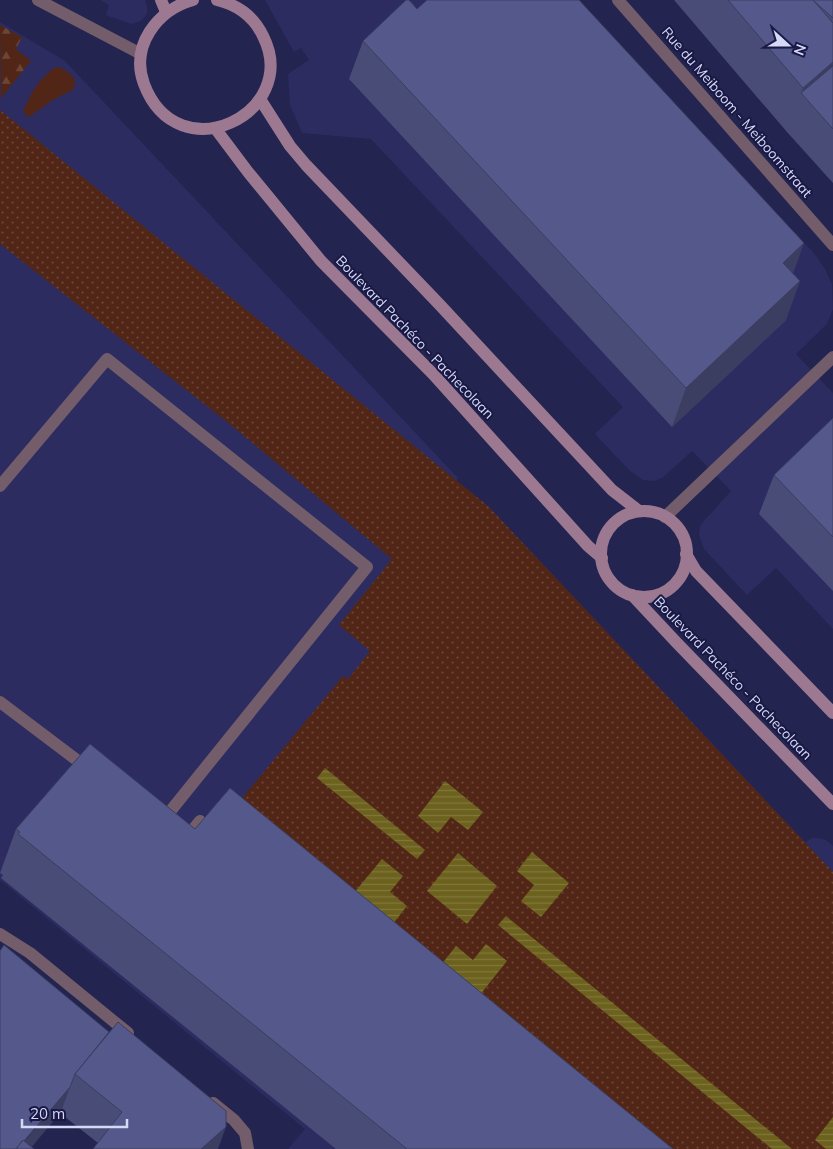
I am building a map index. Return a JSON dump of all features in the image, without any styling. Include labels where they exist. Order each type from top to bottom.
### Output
[{"type":"street","points":[[38,0],[141,54]]},
{"type":"street","points":[[193,0],[163,6],[149,30],[141,54],[142,76],[150,98],[161,112],[177,123],[196,128],[215,128],[233,123],[248,113],[260,98],[268,81],[270,62],[268,44],[259,26],[245,12],[224,1]]},
{"type":"street","name":"Rue du Meiboom - Meiboomstraat","points":[[618,0],[833,245]]},
{"type":"street","points":[[260,98],[290,146],[306,165],[440,304],[612,490],[639,511]]},
{"type":"street","name":"Boulevard Pachéco - Pachecolaan","points":[[215,128],[248,172],[321,261],[433,374],[588,546],[602,558]]},
{"type":"street","points":[[665,517],[833,357]]},
{"type":"street","points":[[0,486],[106,359],[367,567],[156,821],[187,845],[200,821]]},
{"type":"street","points":[[639,511],[648,511],[665,517],[681,532],[685,543],[684,567],[679,579],[670,588],[658,595],[644,597],[632,595],[617,587],[609,579],[604,569],[602,558],[602,544],[607,532],[615,522],[639,511]]},
{"type":"street","points":[[686,554],[696,571],[833,713]]},
{"type":"street","name":"Boulevard Pachéco - Pachecolaan","points":[[632,595],[833,804]]},
{"type":"street","points":[[2,709],[99,778]]},
{"type":"street","points":[[0,934],[30,953],[136,1040]]},
{"type":"street","points":[[204,1096],[234,1120],[245,1133],[248,1149]]},
{"type":"shaded area","points":[[100,0],[145,0],[147,14],[141,21],[131,24],[106,15],[109,5]]},
{"type":"shaded area","points":[[265,0],[575,0],[814,253],[832,284],[833,309],[827,324],[796,354],[833,393],[833,629],[776,568],[747,595],[704,549],[699,535],[700,526],[731,491],[692,451],[662,478],[654,481],[643,480],[630,471],[595,434],[623,407],[371,139],[302,133],[290,105],[288,74],[309,60],[301,48],[294,52]]},
{"type":"shaded area","points":[[0,22],[65,61],[458,478],[456,481],[488,506],[805,842],[817,838],[826,840],[833,846],[833,1149],[288,1149],[305,1129],[0,880]]},
{"type":"shaded area","points":[[325,768],[425,850],[417,859],[317,778]]},
{"type":"shaded area","points":[[445,781],[483,812],[468,830],[451,817],[438,833],[418,816]]},
{"type":"shaded area","points":[[532,852],[569,883],[541,917],[521,901],[534,885],[517,871]]},
{"type":"shaded area","points":[[458,853],[497,886],[467,924],[427,891]]},
{"type":"shaded area","points":[[382,859],[403,876],[390,892],[407,906],[392,925],[353,894]]},
{"type":"shaded area","points":[[506,916],[792,1149],[772,1149],[498,925]]},
{"type":"shaded area","points":[[486,944],[507,961],[479,996],[441,965],[456,946],[473,960]]},
{"type":"shaded area","points":[[833,1117],[833,1149],[826,1149],[815,1140]]},
{"type":"green space","points":[[0,25],[22,37],[16,49],[31,61],[1,98]]},
{"type":"green space","points":[[56,67],[65,70],[73,77],[75,80],[74,89],[51,101],[29,117],[23,112],[32,93],[40,81]]},
{"type":"green space","points":[[0,110],[488,506],[833,872],[833,1149],[604,1149],[214,832],[343,676],[348,679],[370,651],[339,625],[392,559],[231,425],[0,244]]},
{"type":"building","points":[[406,0],[409,0],[417,9],[427,0],[579,0],[804,243],[783,263],[800,281],[686,388],[363,41]]},
{"type":"building","points":[[728,0],[813,0],[833,23],[833,62],[803,88]]},
{"type":"building","points":[[813,0],[833,0],[833,18],[815,2]]},
{"type":"building","points":[[833,66],[833,129],[801,93]]},
{"type":"building","points":[[833,418],[833,537],[774,475]]},
{"type":"building","points":[[90,744],[195,829],[230,788],[673,1149],[407,1149],[18,834],[20,832],[16,829]]},
{"type":"building","points":[[4,945],[109,1032],[75,1074],[70,1087],[16,1149],[0,1149],[0,951]]},
{"type":"building","points":[[118,1022],[226,1111],[226,1127],[201,1149],[93,1149],[122,1112],[75,1074]]},
{"type":"building","points":[[23,1140],[34,1149],[16,1149]]}]
